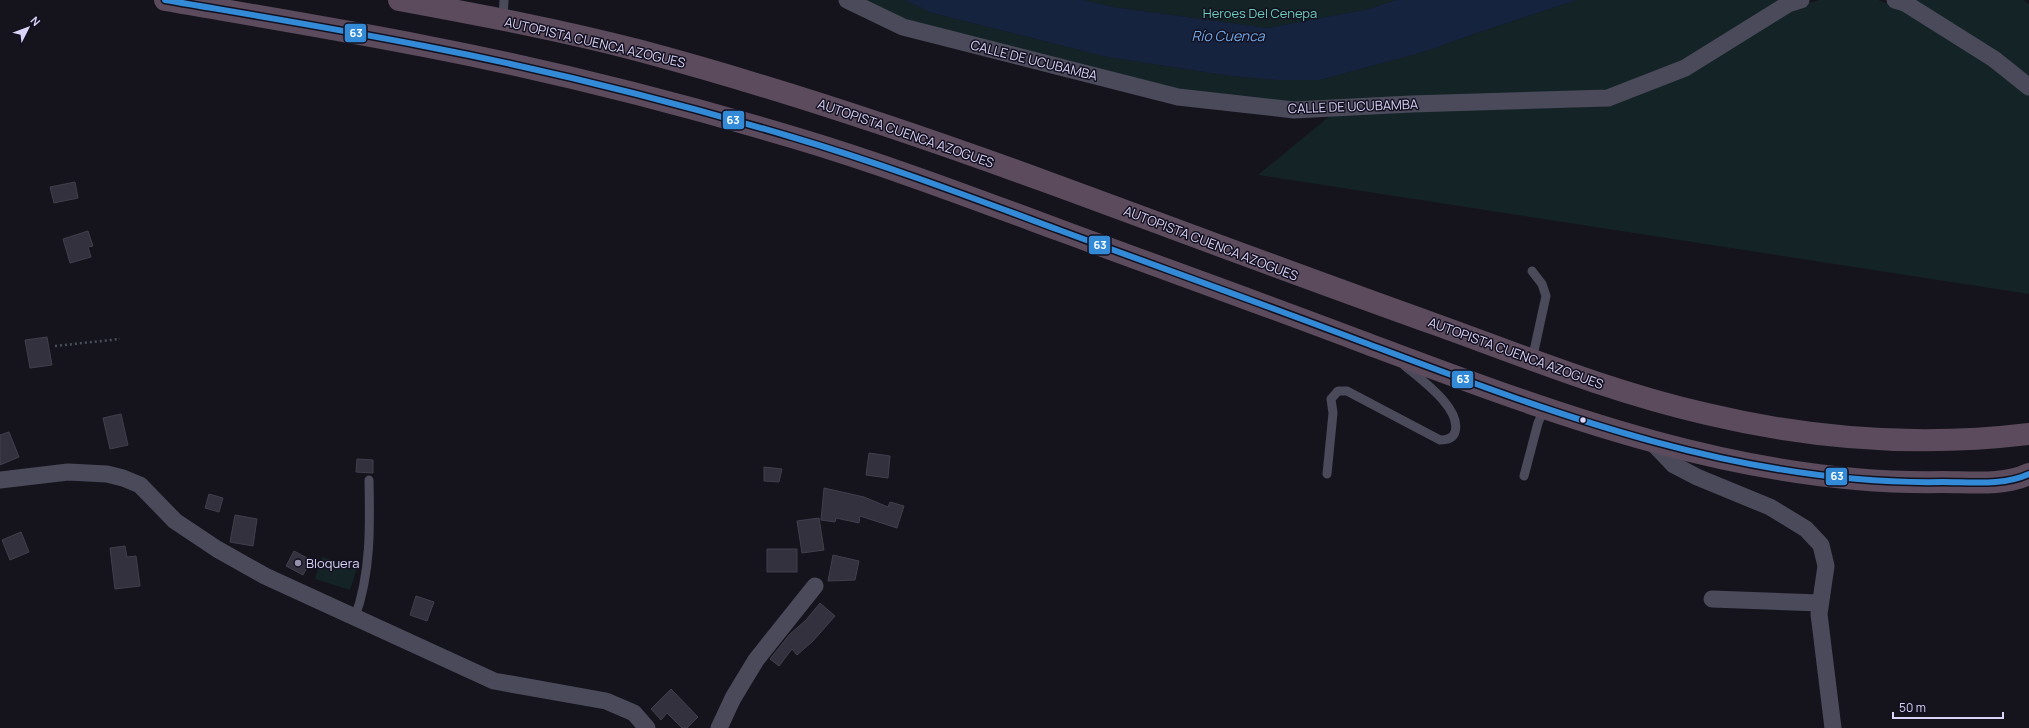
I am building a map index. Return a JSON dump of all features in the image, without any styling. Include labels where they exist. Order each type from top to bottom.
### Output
[{"type":"highway","points":[[165,0],[428,46],[619,90],[767,130],[931,182],[1390,352],[1545,407],[1651,441],[1735,462],[1793,473],[1854,480],[1917,482],[1975,481],[2019,479],[2029,474]]},
{"type":"highway","name":"AUTOPISTA CUENCA AZOGUES","points":[[399,0],[504,10],[639,51],[841,109],[981,158],[1320,284],[1532,360],[1662,402],[1705,414],[1793,431],[1916,441],[1974,439],[2029,434]]},
{"type":"street","name":"CALLE DE UCUBAMBA","points":[[847,0],[903,27],[1178,97],[1294,110],[1411,104],[1608,98],[1685,68],[1788,4],[1801,0]]},
{"type":"street","points":[[1895,0],[1906,3],[1994,59],[2029,87]]},
{"type":"street","points":[[1651,441],[1674,465],[1697,477],[1770,508],[1806,530],[1821,545],[1826,566],[1819,614],[1834,728]]},
{"type":"street","points":[[0,480],[68,472],[107,474],[123,478],[140,486],[175,521],[217,549],[265,576],[494,681],[606,701],[634,713],[647,728]]},
{"type":"street","points":[[719,728],[733,698],[756,660],[815,586]]},
{"type":"street","points":[[1712,599],[1820,603]]},
{"type":"lane","points":[[1532,271],[1542,284],[1546,296],[1532,360]]},
{"type":"lane","points":[[1328,474],[1333,413],[1331,400],[1338,391],[1348,391],[1434,435],[1440,440],[1447,440],[1454,434],[1457,426],[1455,415],[1447,404],[1390,352]]},
{"type":"lane","points":[[1524,476],[1538,423],[1545,407]]},
{"type":"lane","points":[[355,617],[362,598],[370,535],[369,480]]},
{"type":"path","points":[[55,346],[120,339]]},
{"type":"green space","points":[[847,0],[905,0],[932,13],[1107,57],[1231,76],[1276,80],[1320,80],[1427,51],[1577,0],[1801,0],[1685,68],[1608,98],[1294,110],[1178,97],[1009,54]]},
{"type":"green space","name":"Heroes Del Cenepa","points":[[1083,0],[1396,0],[1369,9],[1268,28],[1113,7]]},
{"type":"green space","points":[[1819,0],[1878,0],[1903,9],[1991,64],[2029,93],[2029,294],[1258,175],[1331,115],[1608,103],[1789,9]]},
{"type":"green space","points":[[1895,0],[2023,0],[2029,4],[2029,87]]},
{"type":"green space","points":[[322,557],[357,568],[350,590],[315,579]]},
{"type":"water","name":"Río Cuenca","points":[[905,0],[1083,0],[1113,7],[1268,28],[1369,9],[1396,0],[1577,0],[1427,51],[1320,80],[1276,80],[1231,76],[1107,57],[932,13]]},
{"type":"building","points":[[75,182],[78,198],[54,203],[50,187]]},
{"type":"building","points":[[88,231],[93,246],[88,247],[91,257],[70,263],[63,239]]},
{"type":"building","points":[[47,337],[52,365],[30,368],[25,340]]},
{"type":"building","points":[[121,414],[128,445],[110,449],[103,418]]},
{"type":"building","points":[[9,432],[19,457],[0,465],[0,435]]},
{"type":"building","points":[[869,453],[890,456],[888,478],[866,475]]},
{"type":"building","points":[[357,459],[373,460],[373,473],[356,472]]},
{"type":"building","points":[[764,467],[782,469],[779,482],[764,481]]},
{"type":"building","points":[[824,488],[864,497],[888,507],[890,502],[904,506],[897,528],[860,516],[859,523],[836,518],[835,522],[821,520]]},
{"type":"building","points":[[209,494],[223,498],[219,512],[205,508]]},
{"type":"building","points":[[235,515],[257,519],[253,546],[230,542]]},
{"type":"building","points":[[819,518],[824,550],[802,553],[797,521]]},
{"type":"building","points":[[21,532],[29,552],[10,560],[2,540]]},
{"type":"building","points":[[125,546],[127,557],[136,556],[140,586],[115,589],[110,548]]},
{"type":"building","points":[[767,549],[797,549],[797,572],[767,572]]},
{"type":"building","name":"Bloquera","points":[[294,551],[311,560],[303,575],[286,566]]},
{"type":"building","points":[[833,555],[859,561],[855,580],[828,581]]},
{"type":"building","points":[[416,596],[434,602],[427,621],[410,615]]},
{"type":"building","points":[[820,603],[835,616],[813,641],[797,655],[792,649],[779,666],[770,659],[790,634],[806,620]]},
{"type":"building","points":[[671,689],[698,717],[687,728],[682,728],[667,713],[661,720],[651,709]]},
{"type":"transit line","name":"63","points":[[165,0],[424,46],[517,65],[701,111],[792,137],[860,158],[959,193],[1501,393],[1646,439],[1719,458],[1793,472],[1867,480],[1998,482],[2019,478],[2029,474]]},
{"type":"place","name":"Bloquera","points":[[298,563]]}]
